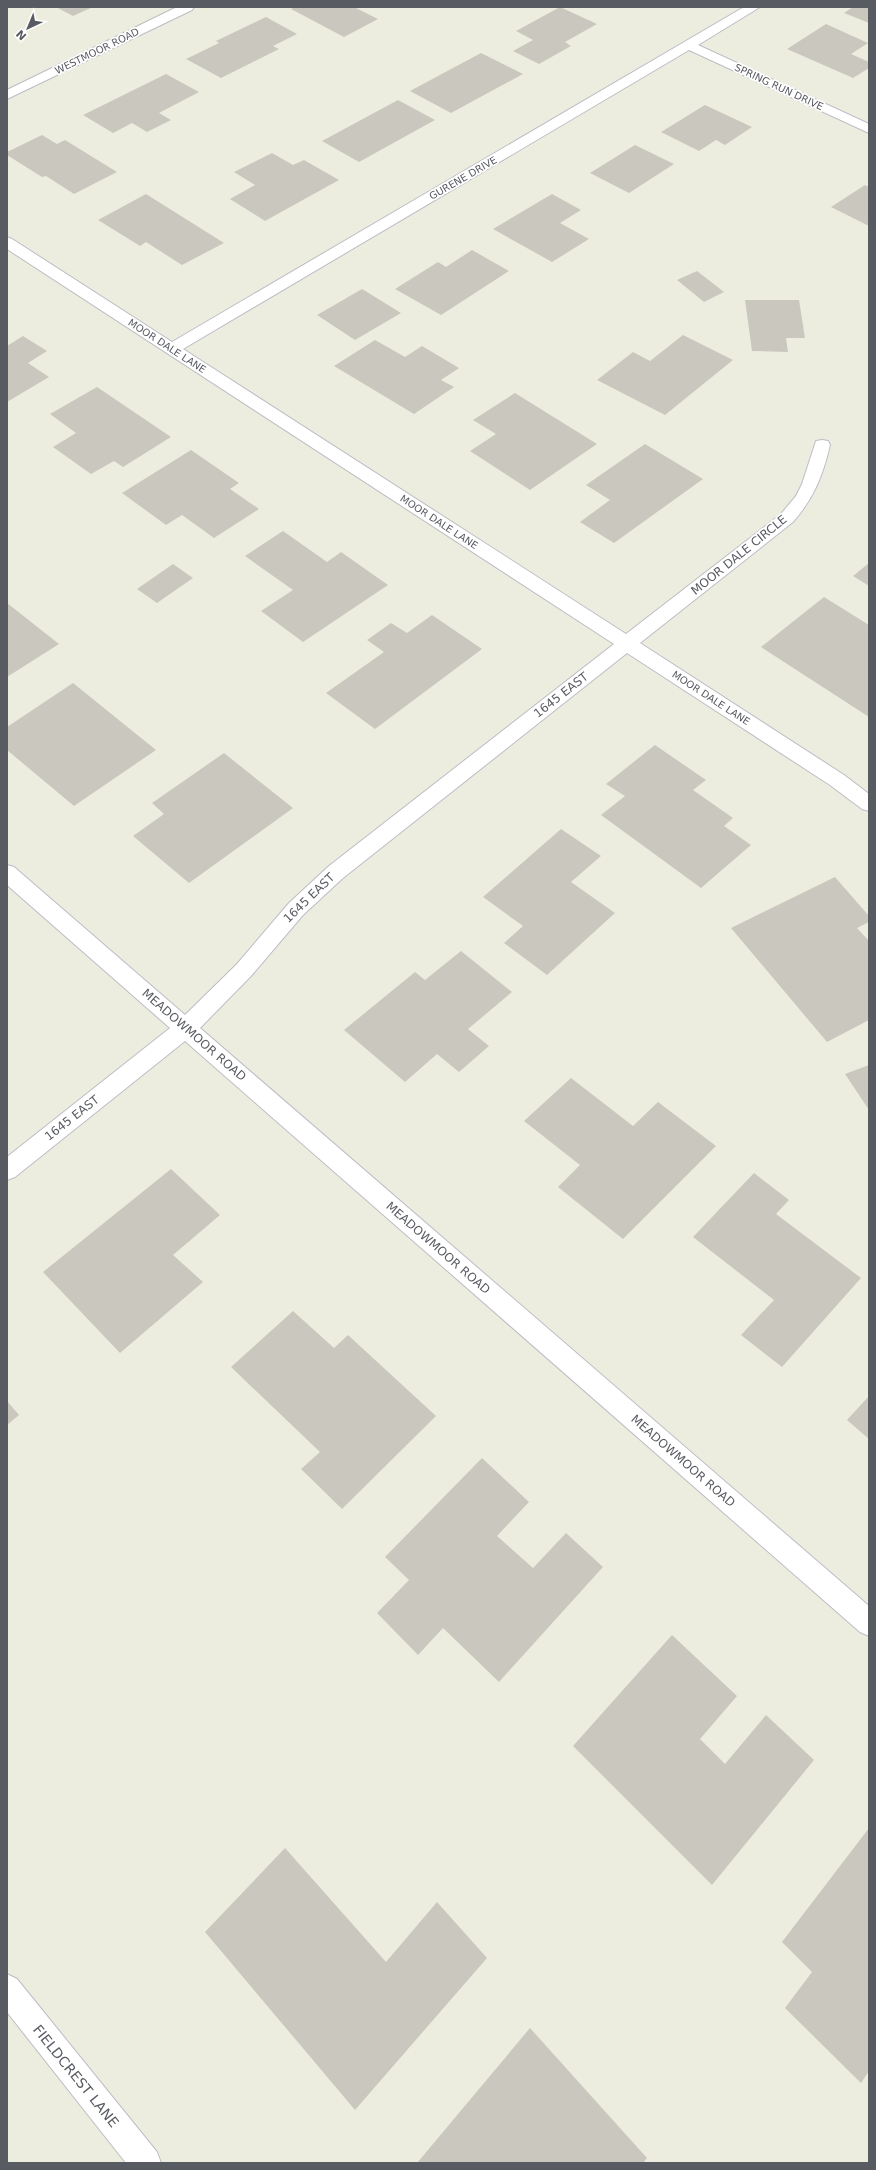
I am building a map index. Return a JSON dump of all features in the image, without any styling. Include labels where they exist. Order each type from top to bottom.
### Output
[{"type":"street","name":"WESTMOOR ROAD","points":[[7,95],[188,7]]},
{"type":"street","name":"GURENE DRIVE","points":[[172,349],[753,7]]},
{"type":"street","name":"SPRING RUN DRIVE","points":[[688,45],[869,129]]},
{"type":"street","name":"MOOR DALE LANE","points":[[7,242],[837,780],[869,804]]},
{"type":"street","name":"MOOR DALE CIRCLE","points":[[626,644],[787,518],[807,495],[812,483],[822,445]]},
{"type":"street","name":"1645 EAST","points":[[7,1170],[186,1028],[244,970],[282,924],[315,889],[626,644]]},
{"type":"street","name":"MEADOWMOOR ROAD","points":[[7,873],[869,1623]]},
{"type":"street","name":"FIELDCREST LANE","points":[[7,1989],[146,2163]]},
{"type":"building","points":[[56,7],[93,7],[73,16]]},
{"type":"building","points":[[294,7],[354,7],[378,19],[344,37],[291,9]]},
{"type":"building","points":[[560,7],[597,24],[565,42],[571,46],[539,64],[513,51],[533,40],[516,31]]},
{"type":"building","points":[[853,7],[869,7],[869,23],[844,13]]},
{"type":"building","points":[[266,17],[297,34],[273,46],[279,49],[221,78],[186,59],[219,43],[216,41]]},
{"type":"building","points":[[826,24],[868,43],[851,54],[869,62],[869,68],[853,78],[787,49]]},
{"type":"building","points":[[481,53],[523,74],[451,113],[410,91]]},
{"type":"building","points":[[166,74],[199,92],[159,113],[171,120],[147,132],[132,123],[113,133],[83,115]]},
{"type":"building","points":[[398,100],[435,120],[359,162],[322,141]]},
{"type":"building","points":[[705,105],[752,127],[725,145],[716,140],[699,151],[661,132]]},
{"type":"building","points":[[42,135],[57,144],[65,140],[117,172],[74,194],[46,176],[42,177],[7,155],[7,152]]},
{"type":"building","points":[[635,145],[674,164],[629,193],[590,173]]},
{"type":"building","points":[[272,153],[293,165],[304,160],[339,180],[265,221],[230,199],[255,185],[234,172]]},
{"type":"building","points":[[865,185],[869,187],[869,226],[831,207]]},
{"type":"building","points":[[146,194],[224,243],[182,265],[146,242],[140,246],[98,220]]},
{"type":"building","points":[[552,194],[581,210],[560,223],[589,239],[552,262],[493,229]]},
{"type":"building","points":[[472,250],[509,271],[441,315],[395,289],[438,262],[446,267]]},
{"type":"building","points":[[697,271],[724,292],[704,302],[677,280]]},
{"type":"building","points":[[362,289],[401,313],[355,340],[317,315]]},
{"type":"building","points":[[745,300],[799,300],[805,338],[786,338],[788,352],[752,351]]},
{"type":"building","points":[[683,335],[733,360],[665,415],[597,380],[633,352],[650,361]]},
{"type":"building","points":[[23,336],[47,351],[28,363],[49,377],[7,402],[7,346]]},
{"type":"building","points":[[375,340],[405,357],[422,346],[459,368],[441,380],[454,387],[414,414],[334,366]]},
{"type":"building","points":[[97,387],[171,437],[123,467],[114,461],[91,474],[53,447],[76,433],[50,414]]},
{"type":"building","points":[[515,393],[597,444],[530,490],[470,451],[496,434],[473,420]]},
{"type":"building","points":[[645,444],[703,479],[614,543],[580,522],[610,500],[586,485]]},
{"type":"building","points":[[191,450],[239,483],[230,489],[259,509],[214,538],[182,515],[166,525],[122,493]]},
{"type":"building","points":[[283,531],[327,562],[341,552],[388,585],[303,642],[261,611],[293,590],[245,556]]},
{"type":"building","points":[[869,563],[869,586],[853,576]]},
{"type":"building","points":[[173,564],[193,578],[157,603],[137,589]]},
{"type":"building","points":[[824,597],[869,625],[869,717],[761,647]]},
{"type":"building","points":[[7,603],[59,644],[7,677]]},
{"type":"building","points":[[432,615],[482,649],[375,729],[326,693],[384,652],[367,640],[391,623],[407,633]]},
{"type":"building","points":[[73,683],[156,750],[74,806],[7,750],[7,727]]},
{"type":"building","points":[[655,745],[706,780],[693,790],[733,818],[724,826],[751,845],[701,888],[601,815],[625,796],[606,784]]},
{"type":"building","points":[[224,753],[293,808],[189,883],[133,836],[164,814],[152,803]]},
{"type":"building","points":[[561,829],[601,856],[571,882],[615,913],[547,975],[504,943],[523,926],[483,897]]},
{"type":"building","points":[[835,877],[869,916],[869,922],[857,928],[869,941],[869,1020],[827,1042],[731,928]]},
{"type":"building","points":[[461,951],[512,992],[468,1029],[489,1046],[459,1072],[437,1054],[405,1082],[344,1030],[415,972],[425,980]]},
{"type":"building","points":[[869,1065],[869,1110],[845,1074]]},
{"type":"building","points":[[571,1078],[633,1126],[658,1102],[716,1146],[623,1239],[558,1187],[580,1165],[524,1121]]},
{"type":"building","points":[[171,1169],[220,1215],[173,1255],[203,1282],[120,1353],[43,1272]]},
{"type":"building","points":[[754,1173],[789,1200],[776,1214],[861,1278],[782,1367],[741,1335],[774,1300],[693,1237]]},
{"type":"building","points":[[293,1311],[334,1348],[348,1335],[436,1416],[342,1509],[301,1469],[320,1452],[231,1367]]},
{"type":"building","points":[[869,1396],[869,1439],[847,1420]]},
{"type":"building","points":[[7,1401],[19,1415],[7,1425]]},
{"type":"building","points":[[482,1458],[529,1502],[497,1536],[533,1568],[566,1533],[603,1567],[499,1682],[443,1628],[418,1655],[377,1613],[409,1580],[385,1557]]},
{"type":"building","points":[[672,1635],[737,1696],[700,1739],[725,1764],[766,1715],[814,1760],[712,1885],[573,1746]]},
{"type":"building","points":[[869,1828],[869,2071],[861,2083],[785,2008],[812,1972],[782,1942]]},
{"type":"building","points":[[285,1848],[386,1962],[437,1902],[487,1958],[355,2110],[205,1932]]},
{"type":"building","points":[[530,2028],[647,2158],[643,2163],[417,2163]]}]
